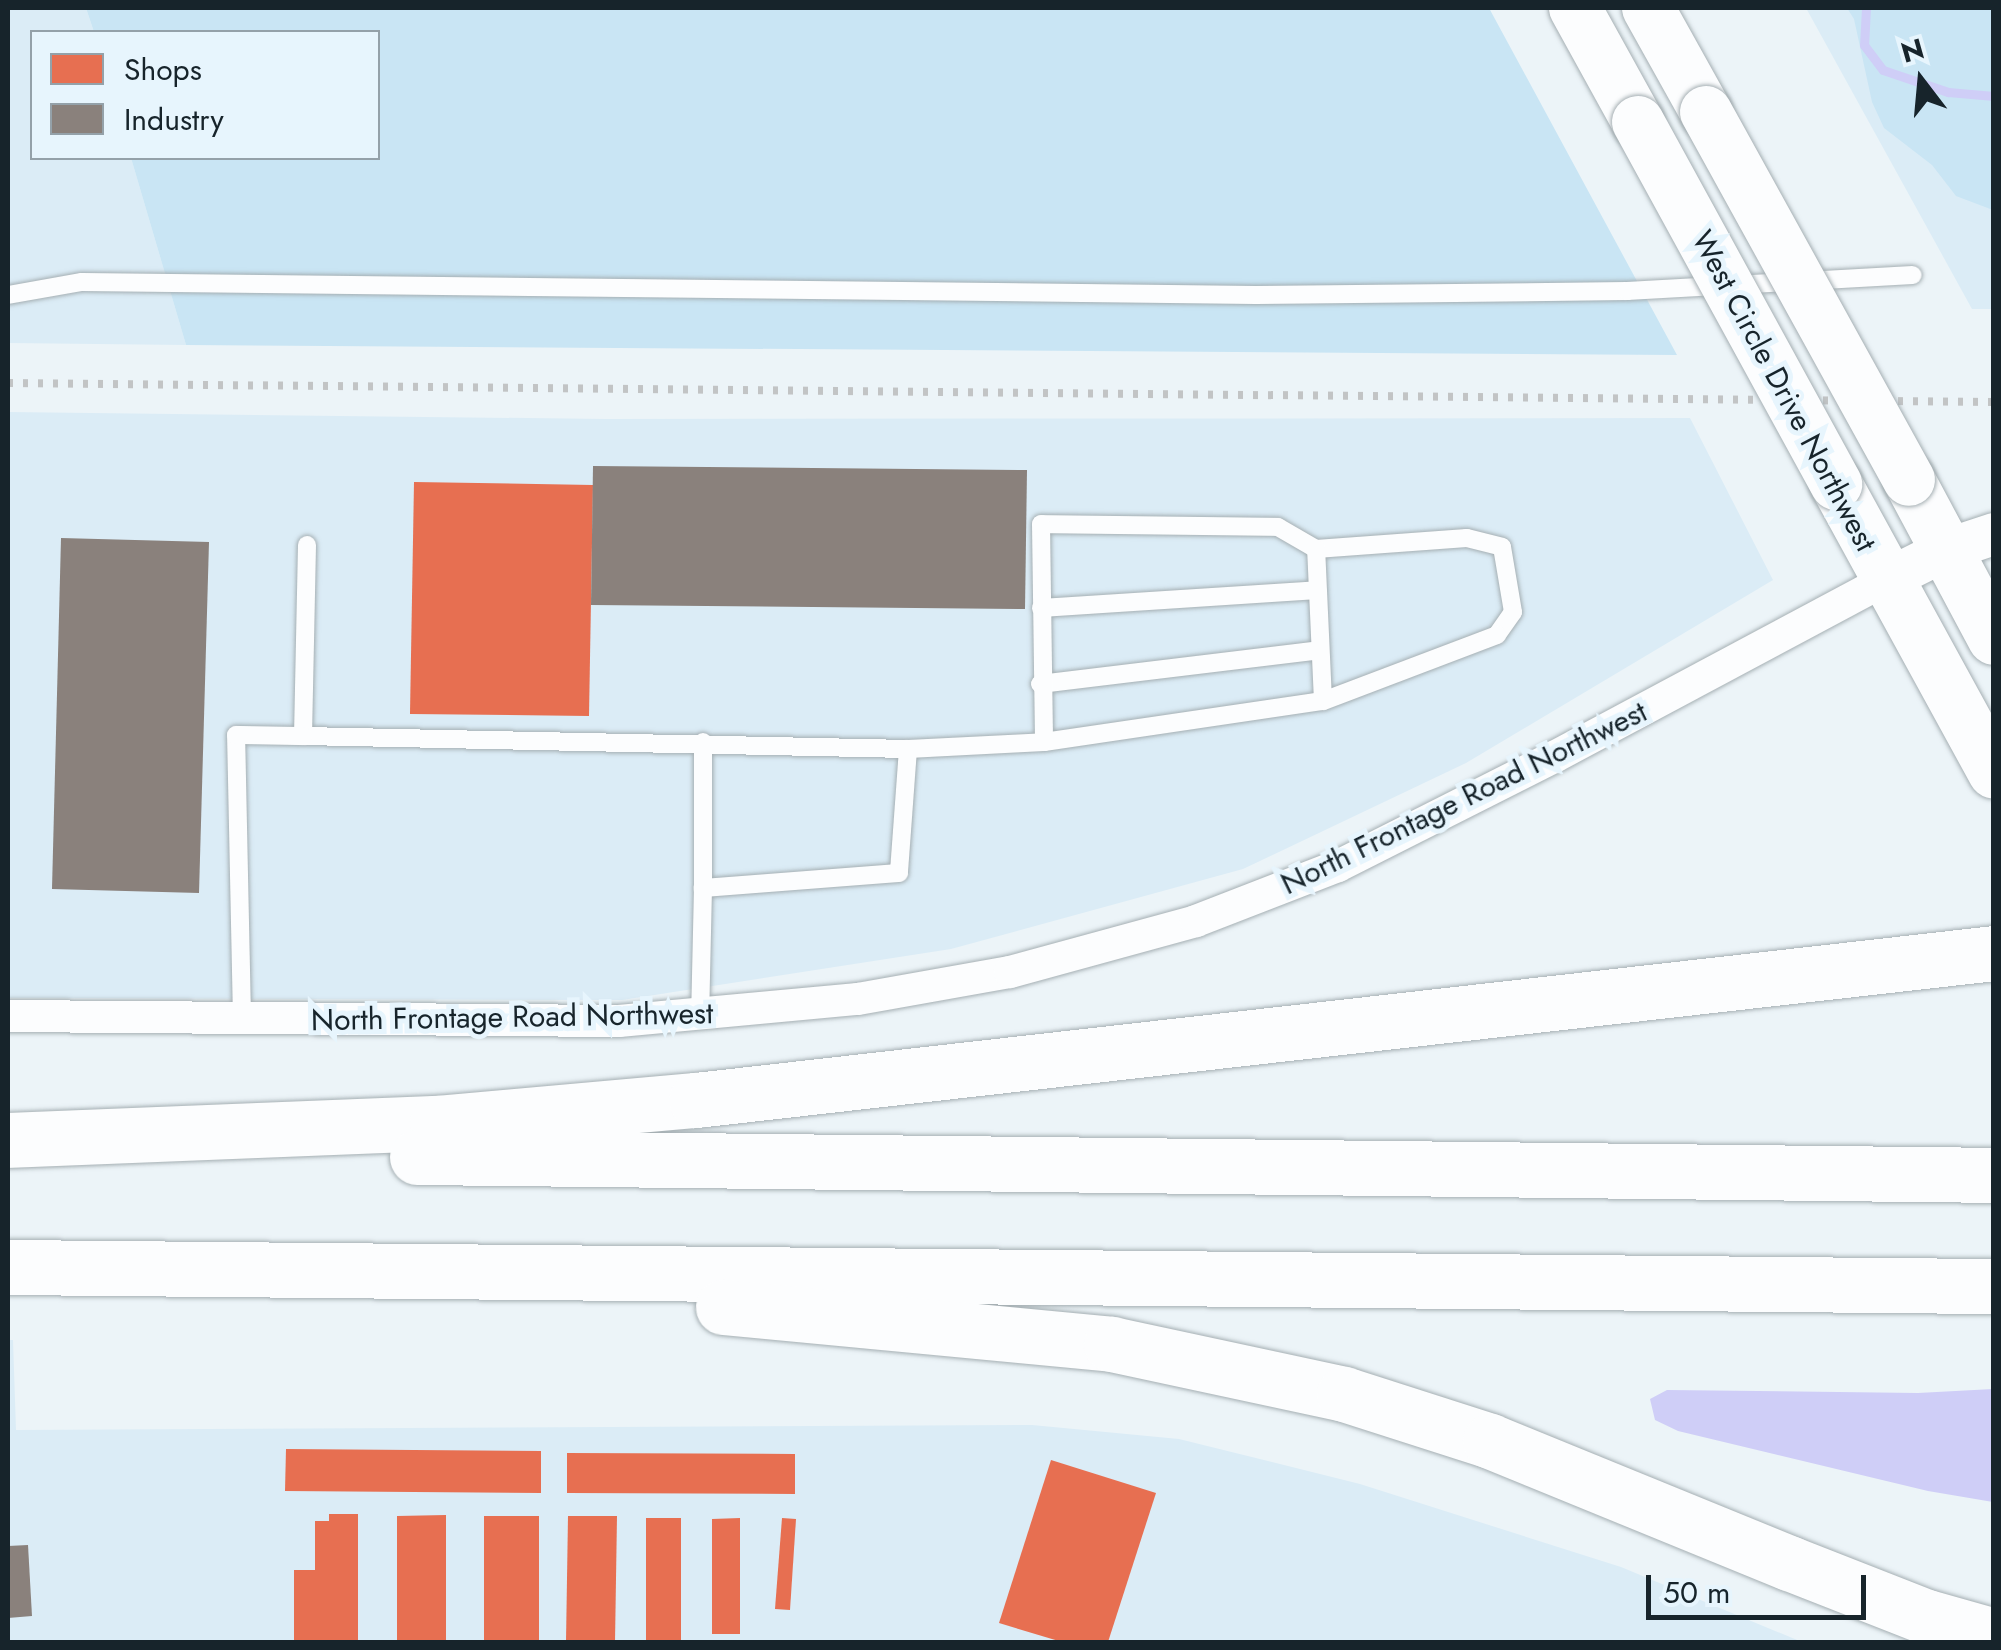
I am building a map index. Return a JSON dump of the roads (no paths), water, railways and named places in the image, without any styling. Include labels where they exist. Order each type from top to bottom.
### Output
[{"type":"highway","points":[[1923,963],[1977,938],[1994,924]]},
{"type":"highway","points":[[8,1140],[313,1130],[535,1115],[1994,953]]},
{"type":"highway","points":[[8,1153],[1994,1174]]},
{"type":"highway","points":[[8,1266],[1994,1286]]},
{"type":"highway","points":[[302,1270],[983,1329],[1111,1344],[1228,1366],[1344,1394],[1490,1441],[1806,1570],[1927,1616],[1994,1636]]},
{"type":"main road","name":"West Circle Drive Northwest","points":[[1575,8],[1994,773]]},
{"type":"main road","points":[[1648,8],[1909,480],[1970,542],[1994,639]]},
{"type":"street","points":[[1886,580],[1970,542]]},
{"type":"street","name":"North Frontage Road Northwest","points":[[8,1016],[538,1022],[700,1016],[858,999],[1010,972],[1154,934],[1252,902],[1390,842],[1886,580]]},
{"type":"lane","points":[[8,295],[82,282],[1296,295],[1628,291],[1914,276]]},
{"type":"lane","points":[[242,1018],[236,735],[908,749],[1044,742],[1323,701],[1496,635],[1513,612],[1502,548],[1466,538],[1316,549],[1278,527],[1042,524],[1040,684],[1044,742]]},
{"type":"lane","points":[[303,736],[307,545]]},
{"type":"lane","points":[[1316,549],[1323,701]]},
{"type":"lane","points":[[1041,608],[1317,590]]},
{"type":"lane","points":[[1040,684],[1319,650]]},
{"type":"lane","points":[[700,1016],[702,742]]},
{"type":"lane","points":[[702,888],[900,873],[908,749]]},
{"type":"water","points":[[1993,1389],[1993,1502],[1928,1491],[1678,1431],[1655,1420],[1650,1399],[1667,1390],[1918,1393]]},
{"type":"waterway","points":[[1866,8],[1864,45],[1883,70],[1948,92],[1994,96]]},
{"type":"railway","points":[[8,383],[1994,402]]}]
